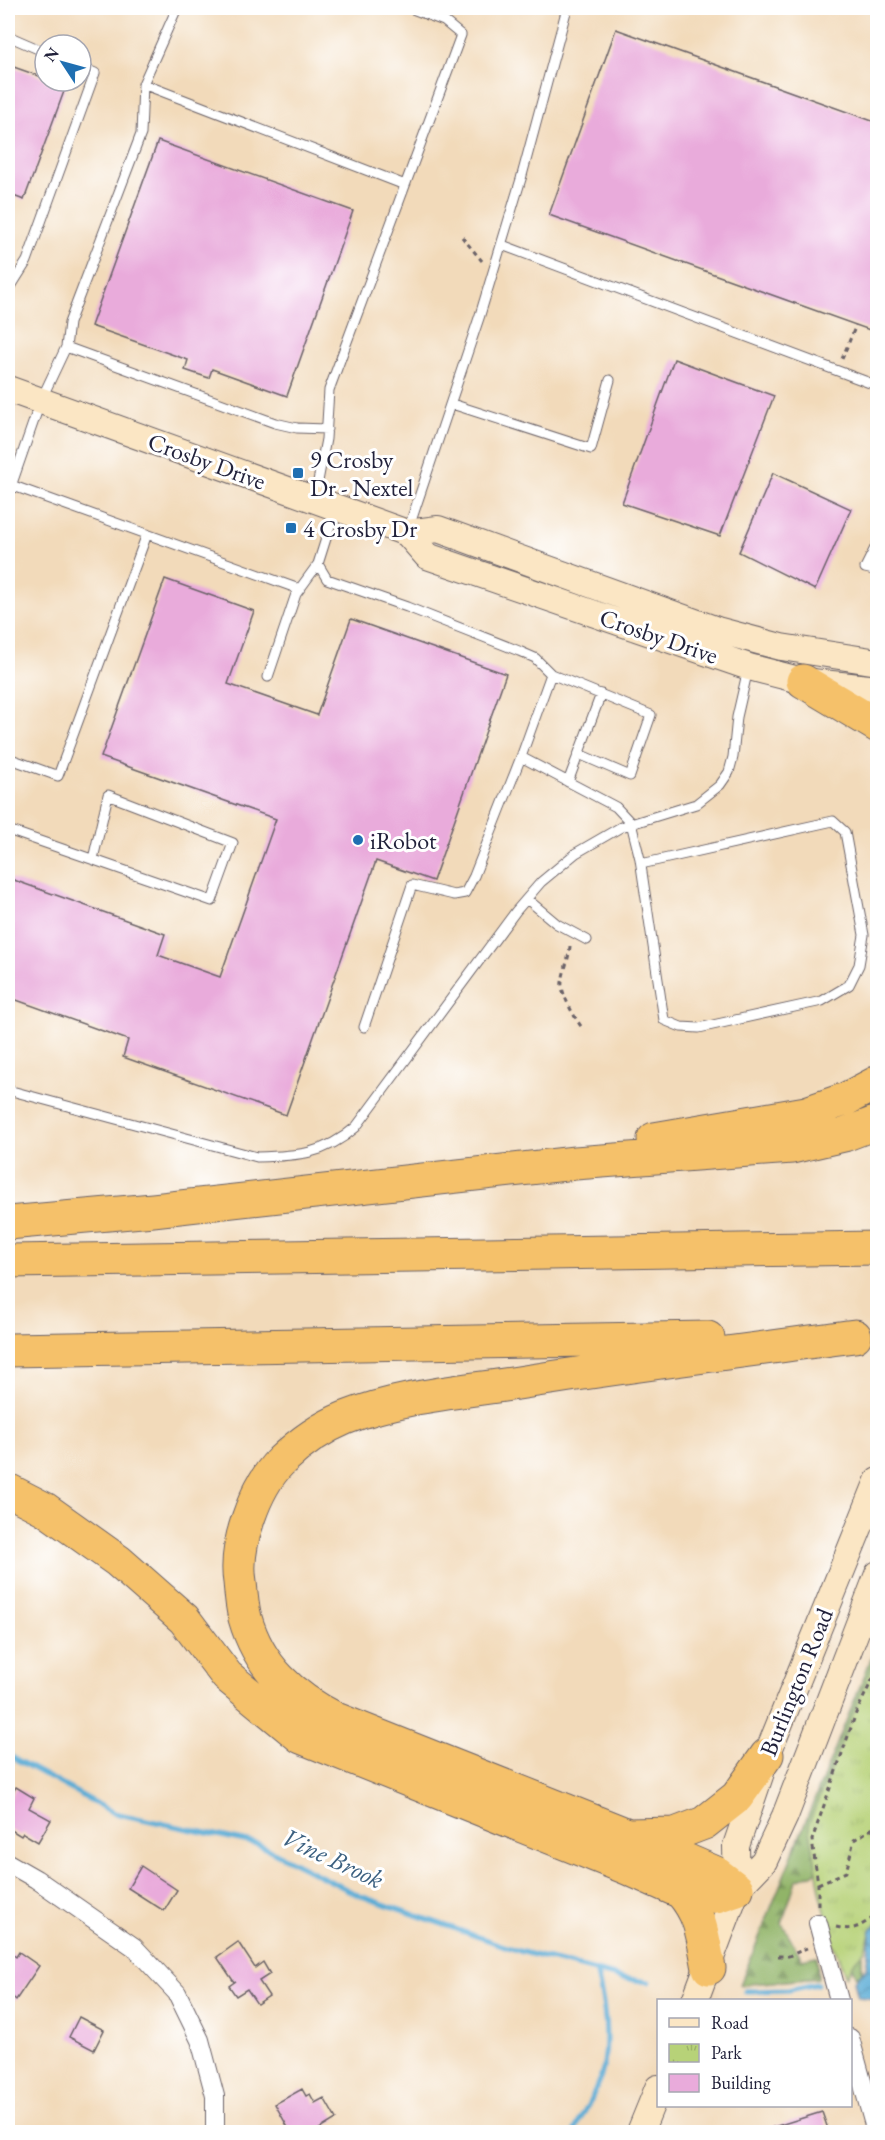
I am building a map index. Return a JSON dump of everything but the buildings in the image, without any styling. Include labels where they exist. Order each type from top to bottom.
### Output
[{"type":"highway","points":[[803,681],[878,726]]},
{"type":"highway","points":[[575,1163],[619,1144],[806,1113],[846,1099],[878,1082]]},
{"type":"highway","points":[[8,1223],[153,1210],[575,1163],[792,1147],[844,1135],[878,1122]]},
{"type":"highway","points":[[8,1261],[878,1248]]},
{"type":"highway","points":[[8,1350],[866,1335]]},
{"type":"highway","points":[[737,1889],[716,1874],[628,1835],[336,1719],[310,1706],[285,1686],[258,1651],[245,1617],[238,1573],[243,1534],[257,1496],[280,1462],[312,1436],[344,1418],[400,1401],[554,1377],[866,1335]]},
{"type":"highway","points":[[8,1490],[45,1509],[118,1561],[184,1619],[227,1676],[301,1737],[627,1868],[681,1892],[702,1897],[716,1896],[737,1889]]},
{"type":"highway","points":[[628,1835],[675,1834],[704,1823],[737,1797],[767,1755]]},
{"type":"highway","points":[[681,1892],[693,1906],[702,1928],[709,1968]]},
{"type":"main road","name":"Crosby Drive","points":[[8,389],[407,533],[427,556],[752,654],[803,681],[878,689]]},
{"type":"main road","name":"Crosby Drive","points":[[752,654],[781,647],[878,662]]},
{"type":"main road","name":"Burlington Road","points":[[696,1999],[737,1889],[736,1846],[767,1755],[878,1481]]},
{"type":"main road","name":"Burlington Road","points":[[737,1889],[765,1861],[878,1574]]},
{"type":"main road","points":[[640,2133],[657,2090]]},
{"type":"street","points":[[8,1863],[36,1879],[134,1947],[177,1994],[200,2040],[215,2096],[215,2133]]},
{"type":"street","points":[[822,1939],[838,1999]]},
{"type":"street","points":[[852,2044],[876,2133]]},
{"type":"lane","points":[[8,495],[9,485],[40,400],[66,347],[69,323],[141,134],[143,84],[177,8]]},
{"type":"lane","points":[[268,676],[299,590],[318,564],[325,504],[329,390],[461,35],[444,21],[410,8]]},
{"type":"lane","points":[[407,533],[452,404],[502,245],[567,8]]},
{"type":"lane","points":[[8,36],[33,47]]},
{"type":"lane","points":[[143,84],[405,185]]},
{"type":"lane","points":[[8,291],[27,261],[88,93]]},
{"type":"lane","points":[[502,245],[878,386]]},
{"type":"lane","points":[[66,347],[275,423],[297,428],[327,429]]},
{"type":"lane","points":[[452,404],[591,449],[610,380]]},
{"type":"lane","points":[[9,485],[299,590]]},
{"type":"lane","points":[[8,758],[58,776],[147,534]]},
{"type":"lane","points":[[878,542],[865,568],[878,571]]},
{"type":"lane","points":[[318,564],[327,579],[407,607],[519,651],[535,658],[551,674],[651,715],[630,776],[579,754]]},
{"type":"lane","points":[[8,1090],[256,1157],[290,1157],[333,1144],[356,1127],[541,882],[576,853],[631,823],[696,804],[720,785],[729,772],[734,757],[737,717],[752,654]]},
{"type":"lane","points":[[364,1027],[412,885],[454,895],[465,893],[521,758],[551,674]]},
{"type":"lane","points":[[568,782],[601,694]]},
{"type":"lane","points":[[521,758],[616,807],[631,823],[641,864],[664,1020],[681,1027],[699,1028],[822,1001],[849,985],[859,965],[864,935],[845,832],[833,821],[641,864]]},
{"type":"lane","points":[[8,830],[212,901],[233,843],[108,795],[93,859]]},
{"type":"lane","points":[[527,898],[557,924],[587,940]]},
{"type":"path","points":[[462,237],[482,261]]},
{"type":"path","points":[[837,372],[856,325]]},
{"type":"path","points":[[573,932],[562,987],[575,1020],[583,1029]]},
{"type":"path","points":[[822,1939],[812,1840],[856,1713],[878,1668]]},
{"type":"path","points":[[818,1884],[846,1872],[854,1840],[878,1825]]},
{"type":"path","points":[[778,1956],[789,1956],[822,1939],[855,1929],[878,1915]]},
{"type":"green space","points":[[877,1644],[878,1880],[862,1937],[862,1975],[856,1977],[845,1949],[826,1868],[796,1880],[782,1923],[802,1959],[817,1956],[818,1978],[740,1985]]},
{"type":"green space","points":[[877,1654],[877,1923],[871,1930],[865,1950],[855,1961],[846,1977],[833,1943],[820,1891],[809,1823]]},
{"type":"water","points":[[877,1923],[877,2012],[875,2001],[858,1997],[854,1981],[866,1968],[871,1930]]},
{"type":"waterway","name":"Vine Brook","points":[[8,1755],[114,1813],[258,1844],[358,1895],[519,1951],[622,1978],[649,1982]]},
{"type":"waterway","points":[[574,2132],[595,2090],[604,2064],[605,2017],[596,1971]]},
{"type":"waterway","name":"Vine Brook","points":[[745,1991],[788,1990],[817,1984]]},
{"type":"place","name":"9 Crosby Dr - Nextel","points":[[298,473]]},
{"type":"place","name":"4 Crosby Dr","points":[[291,528]]},
{"type":"place","name":"iRobot","points":[[358,840]]}]
